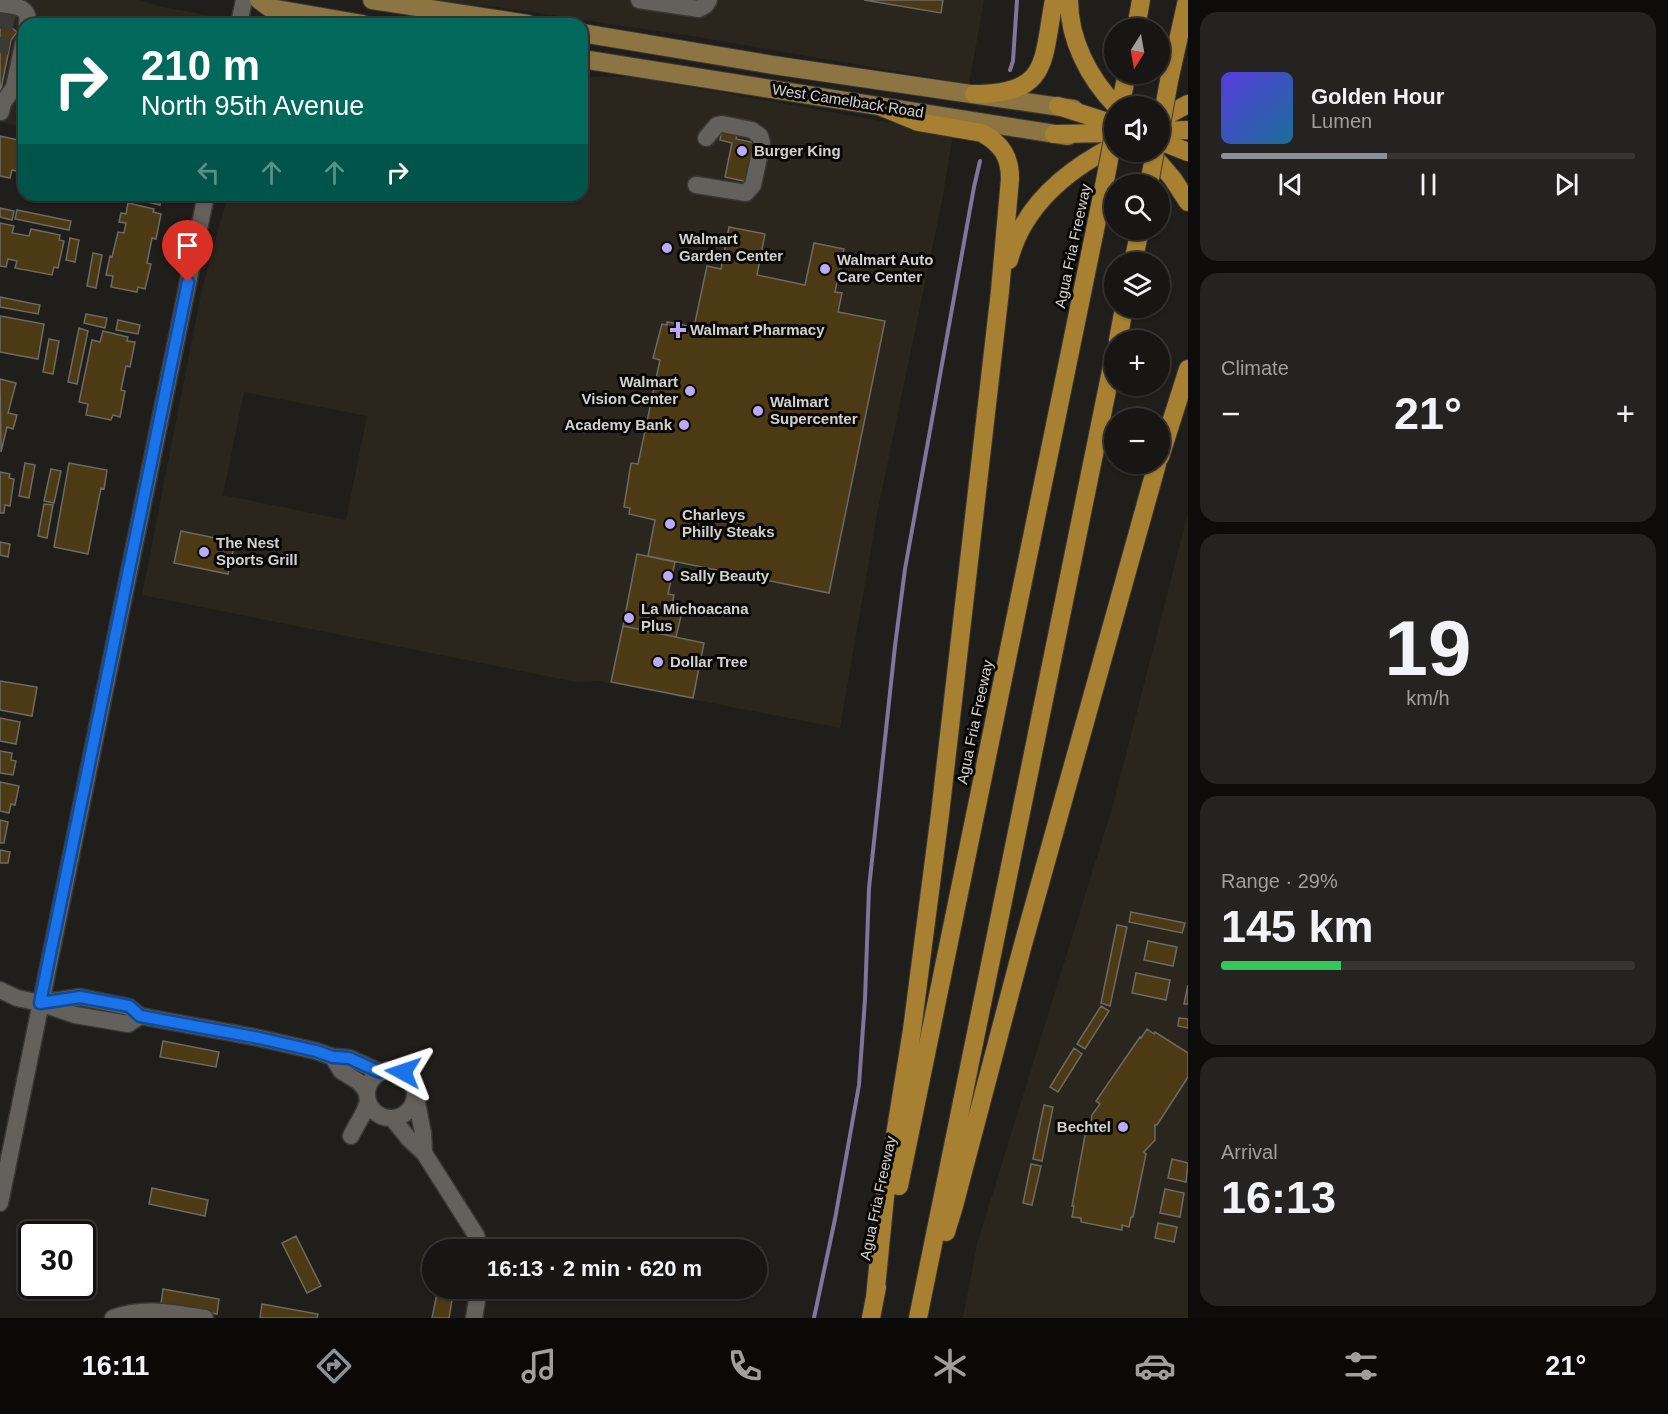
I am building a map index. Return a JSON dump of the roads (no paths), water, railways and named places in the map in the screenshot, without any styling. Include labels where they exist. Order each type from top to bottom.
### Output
[{"type":"highway","points":[[974,94],[1009,92],[1027,84],[1036,75],[1041,64],[1054,0]]},
{"type":"highway","points":[[1069,0],[1070,21],[1079,51],[1092,74],[1110,96]]},
{"type":"highway","points":[[1138,18],[1141,0]]},
{"type":"highway","points":[[1166,96],[1187,0]]},
{"type":"highway","points":[[1170,115],[1188,104]]},
{"type":"highway","points":[[875,1298],[885,1197],[912,1030],[940,814],[1000,291],[1010,179],[1010,165],[1006,154],[998,144],[982,133],[918,122],[879,106]]},
{"type":"highway","points":[[1058,106],[1104,121]]},
{"type":"highway","points":[[1170,130],[1188,128]]},
{"type":"highway","points":[[1054,134],[1104,133]]},
{"type":"highway","points":[[1170,145],[1188,153]]},
{"type":"highway","points":[[1000,291],[1020,230],[1038,203],[1078,168],[1104,151]]},
{"type":"highway","name":"Agua Fria Freeway","points":[[871,1318],[1109,162]]},
{"type":"highway","points":[[1159,162],[1188,202]]},
{"type":"highway","points":[[1170,426],[1188,369]]},
{"type":"highway","points":[[919,1313],[1106,396]]},
{"type":"highway","points":[[919,1313],[954,1206],[1019,958],[1154,474]]},
{"type":"main road","points":[[259,0],[270,8],[328,18]]},
{"type":"main road","points":[[372,0],[481,18]]},
{"type":"main road","name":"West Camelback Road","points":[[588,34],[1104,113]]},
{"type":"main road","points":[[588,45],[596,47],[609,63],[624,56],[640,53],[745,70],[795,67]]},
{"type":"main road","name":"West Camelback Road","points":[[588,60],[1104,143]]},
{"type":"main road","points":[[1170,124],[1188,128]]},
{"type":"main road","points":[[1170,152],[1188,153]]},
{"type":"street","points":[[240,18],[244,0]]},
{"type":"street","points":[[639,0],[699,9],[710,0]]},
{"type":"street","points":[[0,4],[20,7],[26,11],[29,18]]},
{"type":"street","points":[[1,112],[3,103],[14,87],[18,68]]},
{"type":"street","points":[[696,186],[746,193],[753,185],[762,143],[760,136],[752,130],[722,124],[717,125],[705,138]]},
{"type":"street","points":[[0,1203],[205,201]]},
{"type":"street","points":[[0,990],[17,998],[75,1015],[128,1024],[140,1016],[259,1038],[333,1057],[349,1058],[380,1072]]},
{"type":"street","points":[[333,1057],[341,1071],[359,1082],[372,1108],[387,1117],[424,1153],[477,1239]]},
{"type":"street","points":[[416,1098],[408,1112],[402,1116],[373,1120],[364,1129],[351,1136],[366,1111],[367,1097],[373,1077],[380,1072],[395,1070],[409,1077],[413,1083],[416,1098],[423,1134],[424,1153]]},
{"type":"street","points":[[474,1318],[477,1299]]},
{"type":"street","points":[[113,1318],[123,1314],[155,1310],[205,1318]]},
{"type":"waterway","points":[[1010,70],[1013,61],[1017,0]]},
{"type":"waterway","points":[[814,1318],[835,1219],[859,1085],[869,888],[905,569],[980,161]]},
{"type":"tunnel","points":[[0,53],[9,5]]},
{"type":"place","name":"Burger King","points":[[742,151]]},
{"type":"place","name":"Walmart Garden Center","points":[[667,248]]},
{"type":"place","name":"Walmart Auto Care Center","points":[[825,269]]},
{"type":"place","name":"Walmart Pharmacy","points":[[678,330]]},
{"type":"place","name":"Walmart Vision Center","points":[[690,391]]},
{"type":"place","name":"Walmart Supercenter","points":[[758,411]]},
{"type":"place","name":"Academy Bank","points":[[684,425]]},
{"type":"place","name":"Charleys Philly Steaks","points":[[670,524]]},
{"type":"place","name":"The Nest Sports Grill","points":[[204,552]]},
{"type":"place","name":"Sally Beauty","points":[[668,576]]},
{"type":"place","name":"La Michoacana Plus","points":[[629,618]]},
{"type":"place","name":"Dollar Tree","points":[[658,662]]},
{"type":"place","name":"Bechtel","points":[[1123,1127]]}]
